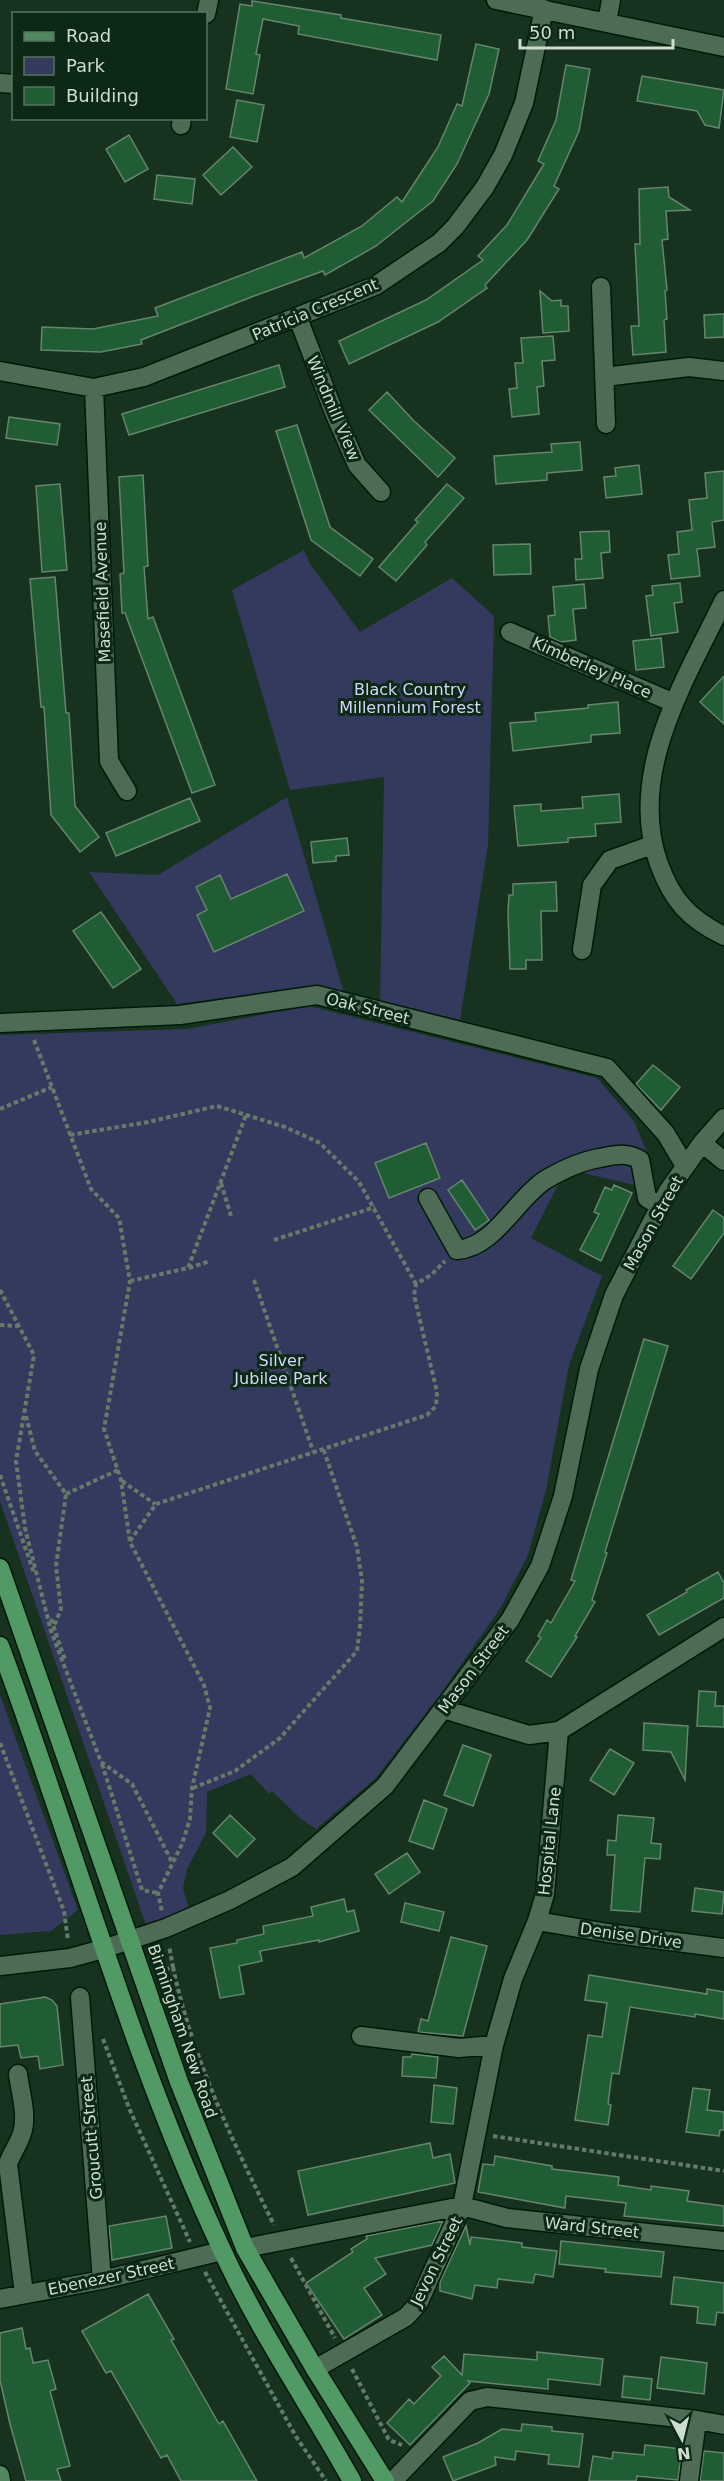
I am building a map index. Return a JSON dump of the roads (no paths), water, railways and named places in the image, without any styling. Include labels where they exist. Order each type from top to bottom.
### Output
[{"type":"highway","name":"Birmingham New Road","points":[[0,1568],[179,2082],[245,2248],[315,2369],[385,2481]]},
{"type":"highway","points":[[0,1646],[103,1949],[155,2091],[222,2251],[291,2381],[352,2481]]},
{"type":"main road","points":[[0,2475],[0,2481]]},
{"type":"street","points":[[496,0],[724,47]]},
{"type":"street","points":[[606,22],[611,0]]},
{"type":"street","name":"Patricia Crescent","points":[[0,371],[94,388],[144,377],[375,286],[439,243],[455,227],[485,187],[503,156],[524,103],[544,9]]},
{"type":"street","points":[[601,287],[606,424]]},
{"type":"street","name":"Windmill View","points":[[298,318],[357,465],[381,492]]},
{"type":"street","points":[[604,377],[688,368],[724,371]]},
{"type":"street","name":"Masefield Avenue","points":[[94,388],[109,761],[127,791]]},
{"type":"street","points":[[724,600],[674,703],[662,735],[652,781],[649,815],[652,845],[668,889],[702,926],[724,936]]},
{"type":"street","name":"Kimberley Place","points":[[510,632],[674,703]]},
{"type":"street","points":[[582,950],[592,885],[610,860],[652,845]]},
{"type":"street","name":"Oak Street","points":[[0,1023],[180,1015],[317,995],[607,1068],[666,1134],[685,1166]]},
{"type":"street","name":"Mason Street","points":[[0,1966],[70,1958],[103,1949],[166,1928],[230,1900],[292,1867],[385,1786],[510,1620],[540,1566],[563,1496],[589,1369],[614,1295],[660,1206],[685,1166],[724,1118]]},
{"type":"street","points":[[702,1143],[724,1161]]},
{"type":"street","points":[[428,1198],[457,1250],[468,1249],[484,1240],[544,1181],[584,1161],[617,1154],[633,1156],[640,1160],[647,1198],[660,1206]]},
{"type":"street","points":[[443,1709],[528,1735],[559,1731],[724,1627]]},
{"type":"street","name":"Hospital Lane","points":[[462,2206],[494,2045],[513,1979],[537,1921],[545,1894],[559,1731]]},
{"type":"street","name":"Denise Drive","points":[[537,1921],[724,1948]]},
{"type":"street","name":"Groucutt Street","points":[[80,1997],[102,2280]]},
{"type":"street","points":[[361,2036],[459,2048],[494,2045]]},
{"type":"street","points":[[18,2074],[24,2125],[22,2135],[13,2148],[8,2164],[24,2294]]},
{"type":"street","points":[[245,2248],[462,2206]]},
{"type":"street","name":"Ward Street","points":[[462,2206],[507,2218],[724,2241]]},
{"type":"street","name":"Jevon Street","points":[[315,2369],[406,2317],[418,2304],[462,2206]]},
{"type":"street","name":"Ebenezer Street","points":[[0,2299],[102,2280],[222,2251]]},
{"type":"street","points":[[393,2481],[470,2401],[487,2397],[724,2425]]},
{"type":"street","points":[[689,2481],[697,2420]]},
{"type":"park label","name":"Black Country Millennium Forest","points":[[410,698]]},
{"type":"park label","name":"Silver Jubilee Park","points":[[281,1369]]}]
